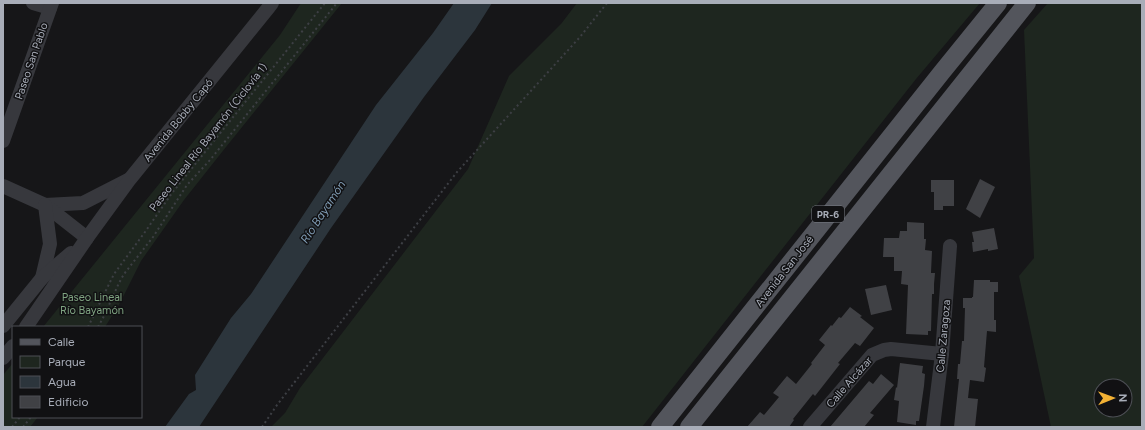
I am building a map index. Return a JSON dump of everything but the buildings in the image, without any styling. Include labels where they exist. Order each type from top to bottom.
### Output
[{"type":"main road","name":"Avenida San José","points":[[660,427],[998,3]]},
{"type":"main road","name":"Avenida San José","points":[[689,427],[1026,3]]},
{"type":"street","points":[[33,3],[51,6]]},
{"type":"street","name":"Avenida Bobby Capó","points":[[27,326],[87,238],[130,179],[272,3]]},
{"type":"street","name":"Paseo San Pablo","points":[[3,141],[51,6]]},
{"type":"street","points":[[45,205],[83,203],[130,179]]},
{"type":"street","points":[[3,186],[45,205],[87,238]]},
{"type":"street","points":[[42,278],[50,244],[45,205]]},
{"type":"street","name":"Avenida Bobby Capó","points":[[3,326],[42,278],[87,238]]},
{"type":"street","name":"Calle Zaragoza","points":[[933,427],[942,354],[950,246]]},
{"type":"street","points":[[3,358],[12,347]]},
{"type":"street","name":"Calle Alcázar","points":[[810,427],[872,355],[891,349],[942,354]]},
{"type":"path","name":"Paseo Lineal Río Bayamón (Ciclovía 1)","points":[[88,326],[114,274],[172,193],[325,3]]},
{"type":"path","points":[[99,326],[119,283],[153,237],[187,185],[210,160],[337,3]]},
{"type":"path","points":[[262,427],[277,405],[457,172],[580,37],[607,3]]},
{"type":"path","points":[[12,427],[19,418]]},
{"type":"path","points":[[23,427],[30,418]]},
{"type":"green space","name":"Paseo Lineal Río Bayamón","points":[[301,3],[342,3],[184,200],[141,261],[120,303],[106,326],[44,326],[280,35]]},
{"type":"green space","points":[[577,3],[980,3],[916,79],[642,427],[271,427],[285,413],[300,388],[468,169],[509,76],[561,24]]},
{"type":"green space","points":[[1048,3],[1142,3],[1142,427],[1051,427],[1019,276],[1034,258],[1024,30]]},
{"type":"green space","points":[[12,364],[12,418],[37,418],[30,427],[3,427],[3,375]]},
{"type":"water","name":"Río Bayamón","points":[[454,3],[492,3],[475,30],[424,97],[331,228],[199,427],[165,427],[189,394],[196,390],[195,375],[231,318],[251,294],[376,105],[433,33]]}]
